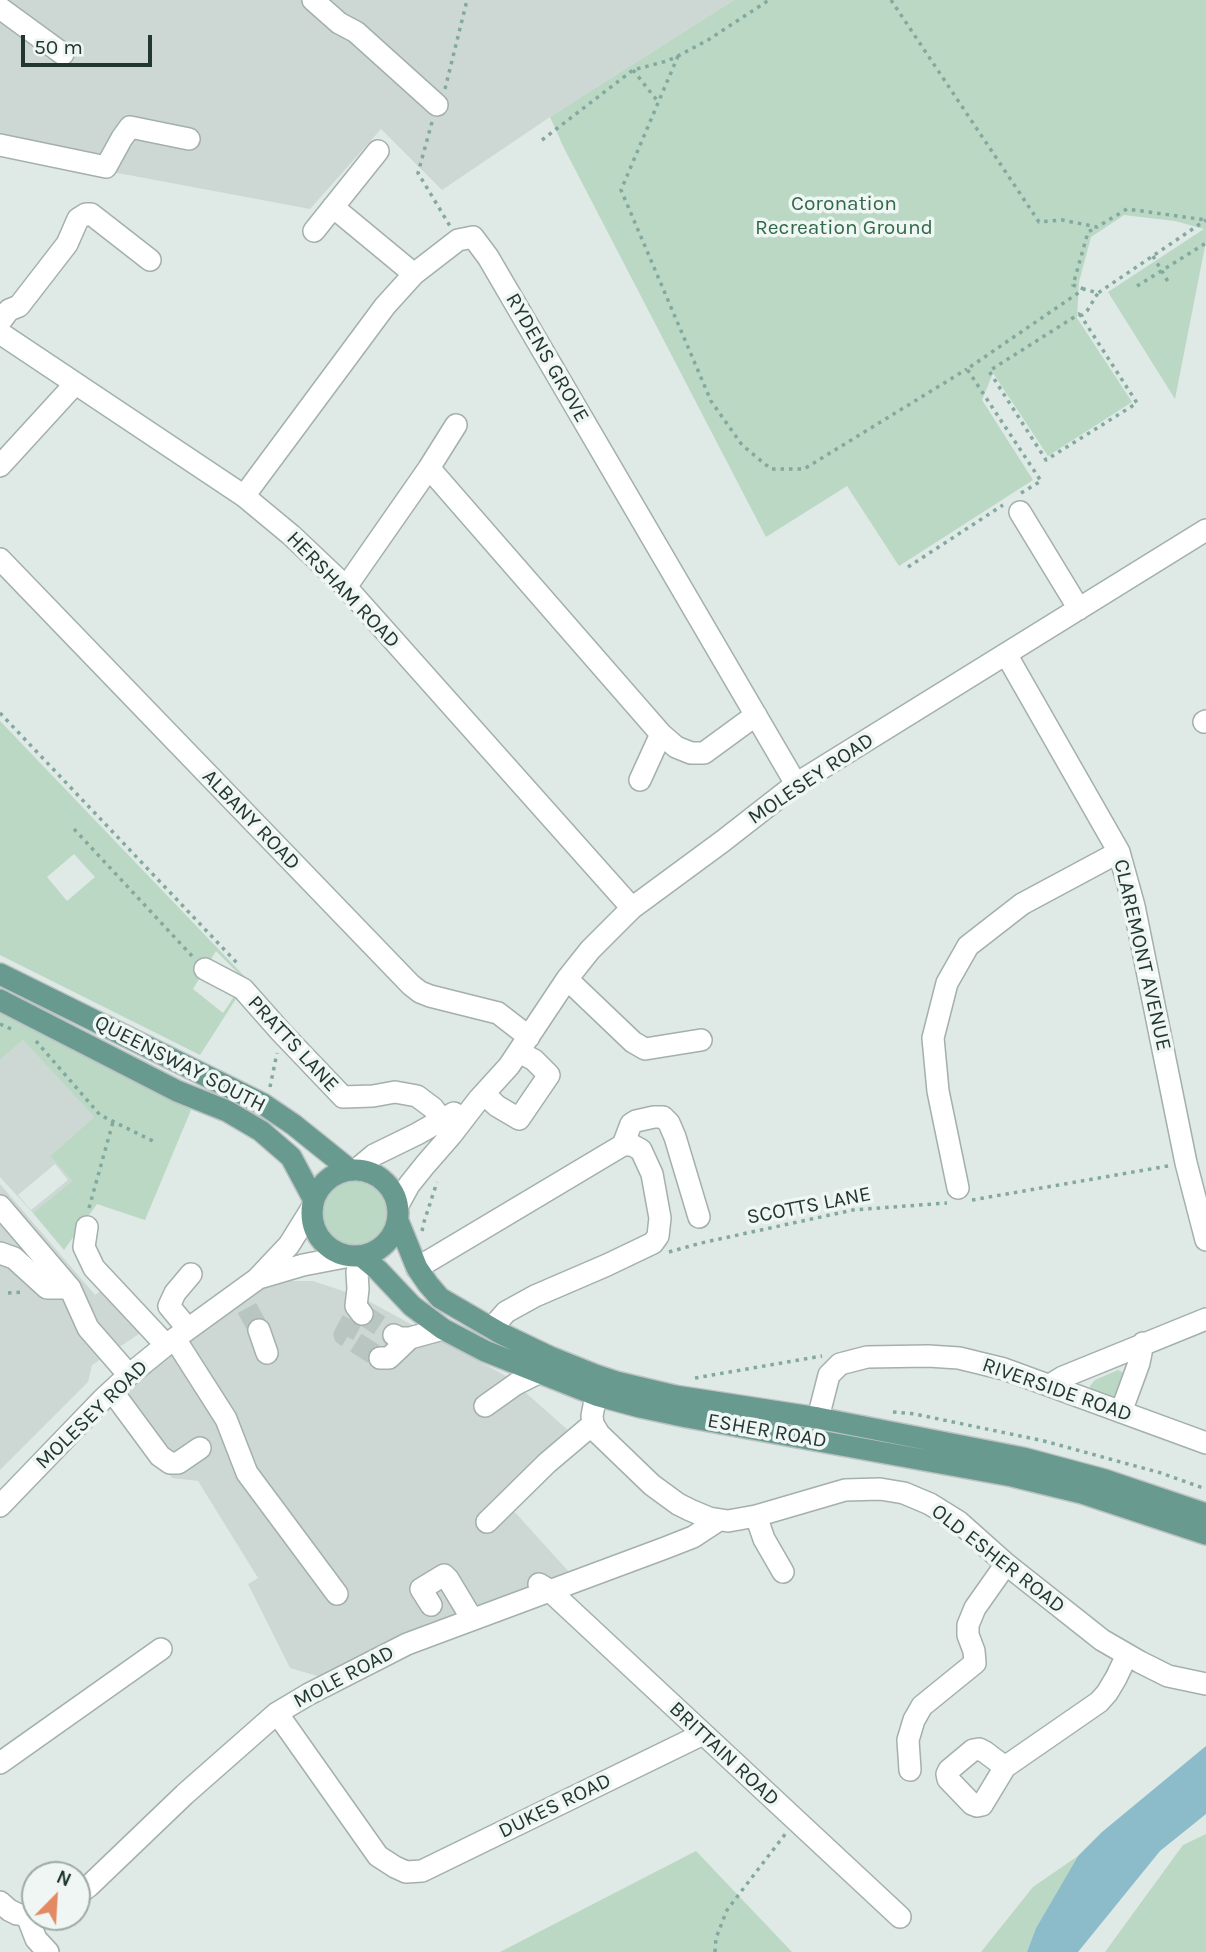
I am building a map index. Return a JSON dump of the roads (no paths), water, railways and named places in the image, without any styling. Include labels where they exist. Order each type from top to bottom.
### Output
[{"type":"main road","name":"QUEENSWAY SOUTH","points":[[0,974],[263,1104],[353,1170]]},
{"type":"main road","name":"QUEENSWAY SOUTH","points":[[0,1000],[177,1091],[227,1111],[261,1131],[291,1157],[313,1204]]},
{"type":"main road","points":[[353,1170],[372,1174],[394,1195],[398,1213],[394,1232],[382,1246],[355,1256],[338,1251],[323,1238],[313,1221],[313,1204],[329,1178],[341,1171],[353,1170]]},
{"type":"main road","name":"ESHER ROAD","points":[[398,1213],[417,1268],[440,1298],[550,1357],[616,1382],[703,1402],[818,1418],[988,1450],[1105,1480],[1206,1514]]},
{"type":"main road","name":"ESHER ROAD","points":[[355,1256],[378,1270],[412,1306],[443,1329],[485,1351],[596,1395],[675,1414],[1012,1476],[1095,1497],[1206,1534]]},
{"type":"street","points":[[313,0],[340,23],[356,32],[437,104]]},
{"type":"street","points":[[0,8],[63,54]]},
{"type":"street","points":[[0,145],[106,167],[130,127],[189,139]]},
{"type":"street","points":[[314,231],[378,151]]},
{"type":"street","points":[[244,496],[385,306],[414,274],[333,207]]},
{"type":"street","points":[[0,323],[9,310],[19,306],[67,244],[81,215],[91,214],[150,260]]},
{"type":"street","name":"RYDENS GROVE","points":[[414,274],[458,240],[473,237],[488,257],[796,784]]},
{"type":"street","name":"HERSHAM ROAD","points":[[0,333],[244,496],[291,535],[346,587],[632,908]]},
{"type":"street","points":[[0,466],[75,384]]},
{"type":"street","points":[[346,587],[456,425]]},
{"type":"street","points":[[429,468],[661,734],[676,747],[691,753],[704,753],[755,715]]},
{"type":"street","points":[[1015,503],[1079,609]]},
{"type":"street","name":"MOLESEY ROAD","points":[[398,1213],[409,1185],[447,1127],[482,1097],[524,1045],[567,979],[590,950],[632,908],[796,784],[1206,530]]},
{"type":"street","name":"ALBANY ROAD","points":[[0,559],[411,985],[430,996],[498,1013],[549,1075],[519,1119],[482,1097]]},
{"type":"street","name":"CLAREMONT AVENUE","points":[[1006,654],[1119,852],[1134,906],[1185,1163],[1206,1240]]},
{"type":"street","points":[[640,780],[661,734]]},
{"type":"street","points":[[957,1197],[938,1091],[933,1038],[947,983],[968,946],[1021,904],[1119,852]]},
{"type":"street","name":"PRATTS LANE","points":[[205,969],[243,989],[343,1097],[406,1092],[425,1100],[447,1127]]},
{"type":"street","points":[[567,979],[633,1042],[645,1049],[701,1040]]},
{"type":"street","points":[[417,1268],[623,1144],[631,1124],[654,1116],[663,1117],[669,1123],[699,1217]]},
{"type":"street","name":"MOLESEY ROAD","points":[[353,1170],[374,1155],[447,1127]]},
{"type":"street","points":[[492,1328],[506,1312],[653,1243],[658,1236],[660,1218],[652,1174],[641,1150],[623,1144]]},
{"type":"street","name":"MOLESEY ROAD","points":[[0,1506],[129,1375],[176,1338],[242,1301],[257,1279],[289,1245],[313,1204]]},
{"type":"street","points":[[0,1206],[70,1288],[88,1328],[129,1375]]},
{"type":"street","points":[[88,1227],[85,1247],[94,1268],[176,1338],[226,1419],[247,1473],[333,1588]]},
{"type":"street","points":[[0,1252],[14,1258],[47,1288],[70,1288]]},
{"type":"street","points":[[355,1256],[357,1311]]},
{"type":"street","name":"MOLESEY ROAD","points":[[257,1279],[282,1270],[355,1256]]},
{"type":"street","points":[[176,1338],[169,1306],[175,1293],[191,1273]]},
{"type":"street","points":[[1051,1385],[1063,1377],[1206,1319]]},
{"type":"street","points":[[393,1345],[443,1329]]},
{"type":"street","points":[[258,1330],[267,1353]]},
{"type":"street","points":[[1121,1412],[1139,1363],[1143,1343]]},
{"type":"street","name":"RIVERSIDE ROAD","points":[[818,1418],[829,1375],[832,1369],[840,1364],[867,1357],[928,1356],[959,1358],[1004,1369],[1206,1443]]},
{"type":"street","points":[[485,1406],[516,1384],[538,1373]]},
{"type":"street","points":[[112,1391],[160,1456],[170,1463],[178,1463],[200,1448]]},
{"type":"street","points":[[487,1522],[547,1463],[593,1424],[592,1408],[596,1395]]},
{"type":"street","name":"OLD ESHER ROAD","points":[[593,1424],[603,1440],[678,1504],[719,1520],[741,1520],[845,1490],[891,1490],[918,1497],[959,1522],[1082,1625],[1127,1655],[1168,1676],[1206,1684]]},
{"type":"street","points":[[666,1548],[677,1522],[678,1504]]},
{"type":"street","points":[[756,1516],[764,1539],[783,1573]]},
{"type":"street","name":"MOLE ROAD","points":[[91,1884],[185,1794],[276,1713],[407,1644],[544,1587],[666,1548],[693,1537],[719,1520]]},
{"type":"street","points":[[910,1770],[908,1740],[914,1720],[922,1706],[975,1663],[968,1625],[981,1599],[1006,1564]]},
{"type":"street","points":[[431,1605],[421,1589],[444,1575],[472,1619]]},
{"type":"street","name":"BRITTAIN ROAD","points":[[544,1587],[900,1917]]},
{"type":"street","points":[[0,1763],[161,1649]]},
{"type":"street","points":[[1005,1768],[1099,1702],[1116,1678],[1127,1655]]},
{"type":"street","name":"DUKES ROAD","points":[[276,1713],[378,1856],[406,1872],[422,1871],[703,1734]]},
{"type":"street","points":[[0,1902],[9,1910],[21,1913]]},
{"type":"street","points":[[34,1931],[36,1939],[48,1952]]},
{"type":"water","points":[[1206,1746],[1206,1814],[1160,1851],[1078,1952],[1027,1952],[1036,1928],[1078,1856],[1102,1832]]},
{"type":"tunnel","points":[[247,1308],[259,1330]]},
{"type":"tunnel","points":[[362,1314],[394,1335]]},
{"type":"tunnel","points":[[352,1320],[344,1335],[380,1358]]},
{"type":"park label","name":"Coronation Recreation Ground","points":[[844,216]]}]
